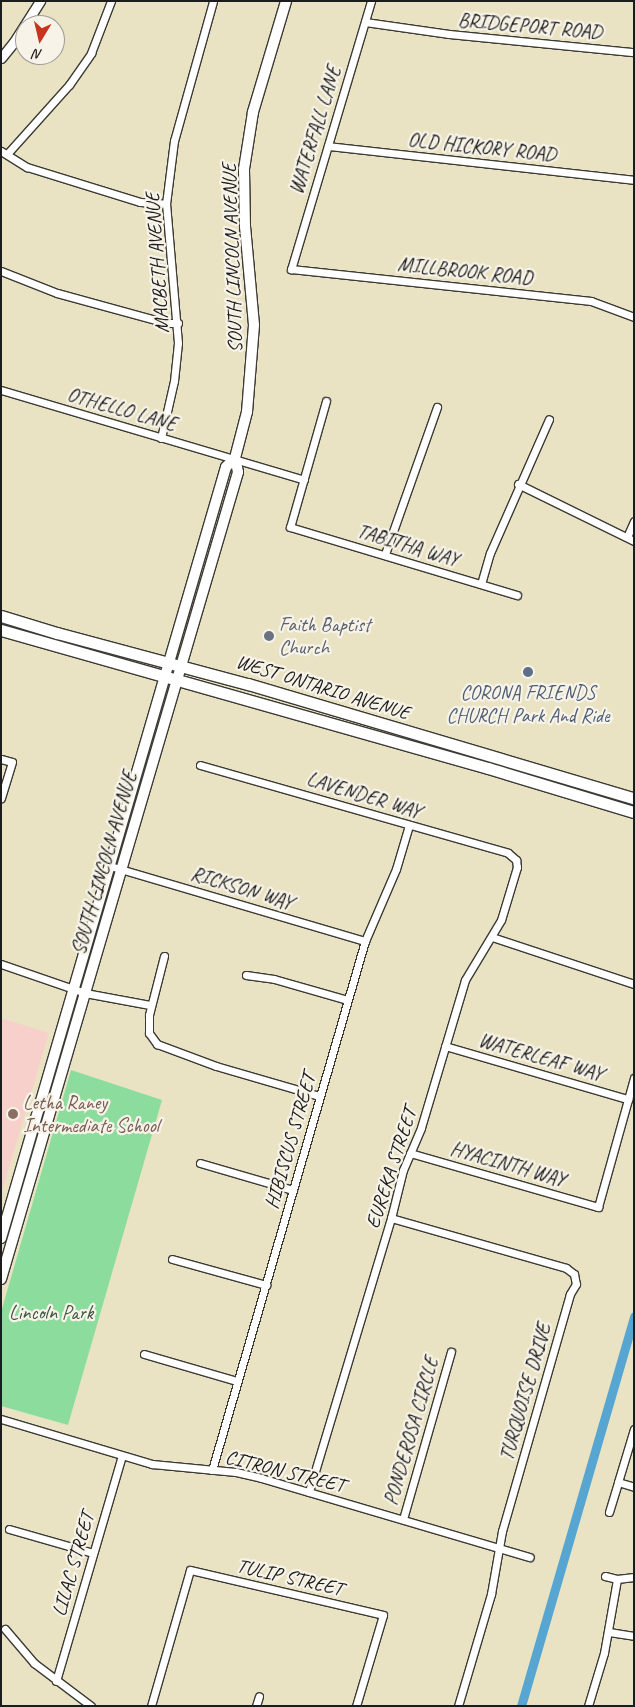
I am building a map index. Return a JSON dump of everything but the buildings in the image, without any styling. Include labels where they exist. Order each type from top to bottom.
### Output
[{"type":"main road","name":"SOUTH LINCOLN AVENUE","points":[[1,1238],[110,866],[171,678],[181,665],[238,472],[235,458],[247,412],[254,325],[245,227],[244,169],[253,112],[286,1]]},
{"type":"main road","name":"SOUTH LINCOLN AVENUE","points":[[1,1279],[121,869],[171,678],[169,662],[226,467],[235,458]]},
{"type":"main road","name":"WEST ONTARIO AVENUE","points":[[3,616],[181,665],[634,798]]},
{"type":"main road","name":"WEST ONTARIO AVENUE","points":[[1,629],[634,812]]},
{"type":"street","points":[[1,58],[14,42],[40,1]]},
{"type":"street","points":[[111,1],[90,53],[69,85],[4,152],[27,167],[140,202],[166,204]]},
{"type":"street","name":"MACBETH AVENUE","points":[[161,438],[174,381],[178,323],[166,204],[174,142],[214,1]]},
{"type":"street","name":"WATERFALL LANE","points":[[290,268],[371,1]]},
{"type":"street","name":"BRIDGEPORT ROAD","points":[[365,22],[449,34],[634,52]]},
{"type":"street","name":"OLD HICKORY ROAD","points":[[328,146],[634,180]]},
{"type":"street","name":"MILLBROOK ROAD","points":[[290,268],[591,301],[634,317]]},
{"type":"street","points":[[1,271],[57,293],[167,323],[178,323]]},
{"type":"street","name":"OTHELLO LANE","points":[[1,390],[304,480]]},
{"type":"street","points":[[304,480],[326,401]]},
{"type":"street","points":[[385,554],[437,406]]},
{"type":"street","points":[[481,584],[490,553],[518,484],[549,419]]},
{"type":"street","name":"TABITHA WAY","points":[[304,480],[290,527],[517,595]]},
{"type":"street","points":[[518,484],[630,539],[634,521]]},
{"type":"street","points":[[1,629],[3,616]]},
{"type":"street","points":[[1,759],[12,762],[1,798]]},
{"type":"street","name":"LAVENDER WAY","points":[[200,765],[508,853],[516,860]]},
{"type":"street","name":"HIBISCUS STREET","points":[[212,1470],[365,941],[396,869],[408,825]]},
{"type":"street","name":"EUREKA STREET","points":[[309,1492],[391,1218],[403,1170],[421,1128],[464,980],[492,938],[501,920],[517,866],[516,860]]},
{"type":"street","name":"RICKSON WAY","points":[[110,866],[365,941]]},
{"type":"street","points":[[492,938],[634,984]]},
{"type":"street","points":[[164,956],[150,1005],[148,1032],[157,1044],[216,1066],[319,1096]]},
{"type":"street","points":[[1,964],[74,990],[150,1005]]},
{"type":"street","points":[[246,975],[274,979],[348,1000]]},
{"type":"street","name":"WATERLEAF WAY","points":[[445,1046],[628,1099]]},
{"type":"street","points":[[628,1099],[634,1078]]},
{"type":"street","name":"HYACINTH WAY","points":[[410,1153],[598,1207],[628,1099]]},
{"type":"street","points":[[200,1163],[294,1190]]},
{"type":"street","name":"TURQUOISE DRIVE","points":[[391,1218],[566,1268],[574,1274],[576,1284],[570,1294],[499,1547],[491,1594],[458,1706]]},
{"type":"street","points":[[172,1259],[266,1285]]},
{"type":"street","name":"PONDEROSA CIRCLE","points":[[403,1519],[451,1352]]},
{"type":"street","points":[[144,1354],[238,1381]]},
{"type":"street","name":"CITRON STREET","points":[[1,1419],[152,1464],[244,1474],[530,1557]]},
{"type":"street","points":[[609,1512],[634,1429]]},
{"type":"street","name":"LILAC STREET","points":[[56,1681],[122,1456]]},
{"type":"street","points":[[618,1482],[634,1487]]},
{"type":"street","points":[[9,1529],[93,1553]]},
{"type":"street","name":"TULIP STREET","points":[[152,1706],[190,1570],[383,1615],[356,1706]]},
{"type":"street","points":[[605,1576],[617,1579],[634,1577]]},
{"type":"street","points":[[588,1706],[609,1632],[617,1579]]},
{"type":"street","points":[[5,1629],[34,1663],[91,1706]]},
{"type":"street","points":[[609,1632],[634,1636]]},
{"type":"street","points":[[256,1706],[259,1696]]},
{"type":"shaded area","name":"Letha Raney Intermediate School","points":[[1,1018],[49,1033],[1,1195]]},
{"type":"green space","name":"Lincoln Park","points":[[71,1070],[162,1100],[68,1425],[1,1406],[1,1312]]},
{"type":"waterway","points":[[521,1706],[634,1316]]},
{"type":"place","name":"Faith Baptist Church","points":[[269,636]]},
{"type":"place","name":"CORONA FRIENDS CHURCH Park And Ride","points":[[528,672]]},
{"type":"place","name":"Letha Raney Intermediate School","points":[[13,1114]]}]
